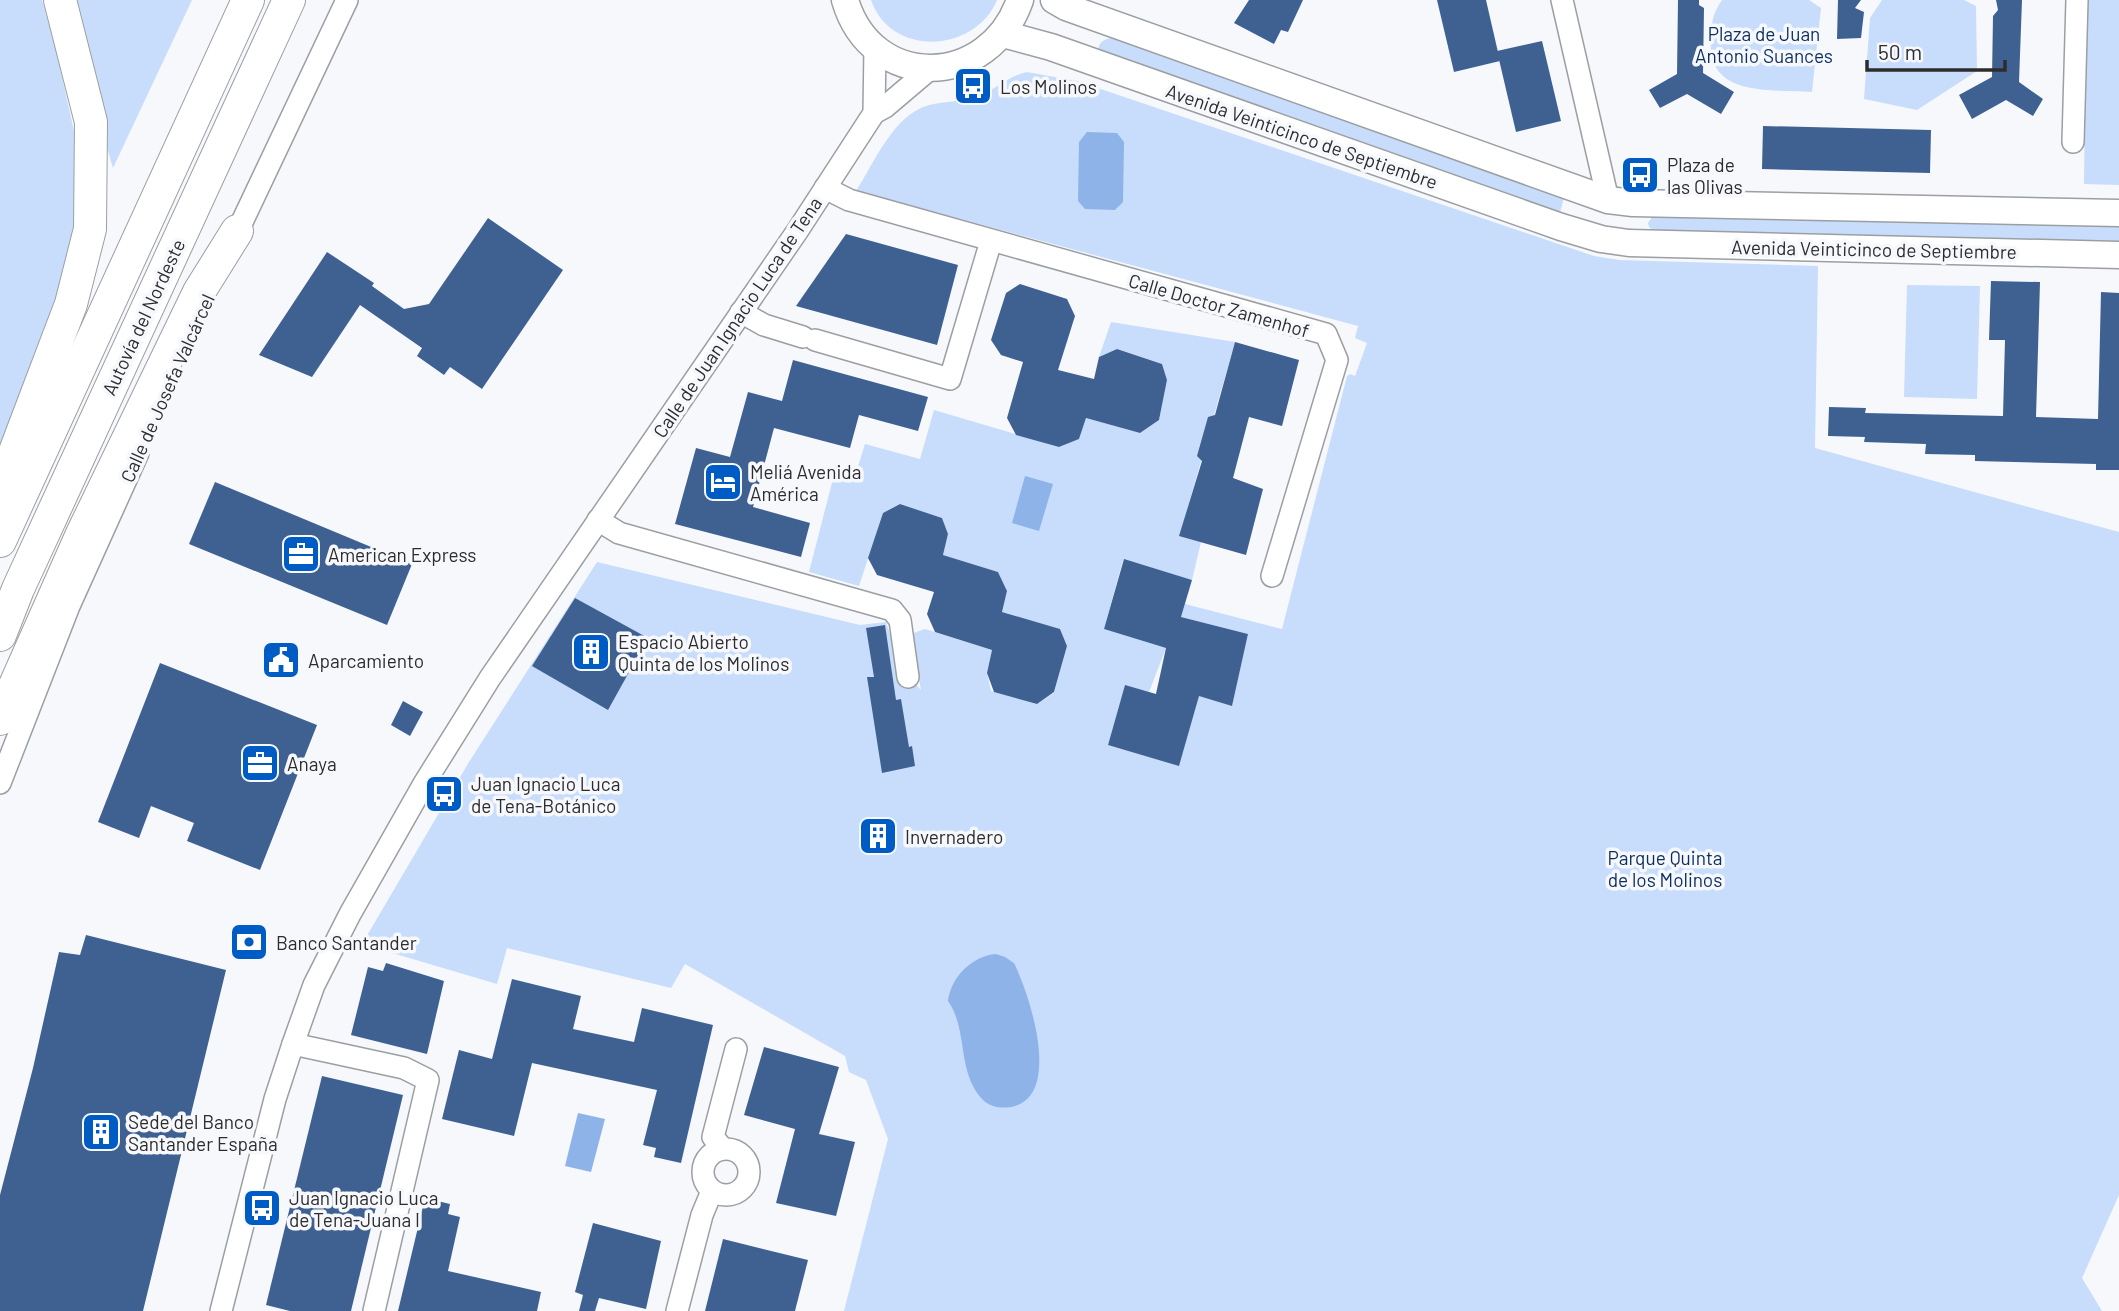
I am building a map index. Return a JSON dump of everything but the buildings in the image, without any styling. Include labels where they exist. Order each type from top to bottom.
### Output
[{"type":"highway","points":[[0,491],[71,304],[90,229],[91,122],[60,0]]},
{"type":"highway","name":"Autovía del Nordeste","points":[[0,541],[248,0]]},
{"type":"highway","name":"Autovía del Nordeste","points":[[0,635],[18,589],[289,0]]},
{"type":"highway","points":[[0,719],[82,534],[193,304],[237,231]]},
{"type":"main road","points":[[845,0],[860,32],[874,47],[892,59],[911,66],[931,68],[965,62],[989,48],[1013,19],[1020,0]]},
{"type":"main road","points":[[1054,0],[1092,16],[1621,201],[1638,213],[1639,224],[1629,243]]},
{"type":"main road","name":"Avenida Veinticinco de Septiembre","points":[[1003,34],[1051,47],[1601,239],[1629,243],[2119,255]]},
{"type":"main road","points":[[1601,239],[1595,229],[1595,218],[1600,207],[1621,201],[2119,214]]},
{"type":"street","name":"Calle de Josefa Valcárcel","points":[[0,783],[69,607],[237,231],[348,0]]},
{"type":"street","points":[[1562,0],[1621,201]]},
{"type":"street","points":[[2073,142],[2077,0]]},
{"type":"street","points":[[874,47],[874,113]]},
{"type":"street","name":"Calle de Juan Ignacio Luca de Tena","points":[[221,1311],[275,1099],[314,985],[425,782],[490,678],[874,113],[885,107],[931,68]]},
{"type":"street","name":"Calle Doctor Zamenhof","points":[[825,188],[849,200],[991,242],[1326,334],[1337,360],[1272,576]]},
{"type":"street","points":[[741,312],[764,325],[950,379],[991,242]]},
{"type":"street","points":[[598,520],[619,533],[892,610],[900,620],[908,677]]},
{"type":"street","points":[[292,1044],[404,1068],[428,1080],[374,1311]]},
{"type":"street","points":[[723,1149],[713,1137],[736,1049]]},
{"type":"street","points":[[723,1149],[738,1152],[748,1163],[749,1178],[746,1186],[734,1195],[726,1196],[712,1191],[703,1178],[704,1163],[709,1156],[723,1149]]},
{"type":"street","points":[[677,1311],[702,1215],[712,1191]]},
{"type":"green space","points":[[0,0],[42,0],[80,158],[73,260],[0,455]]},
{"type":"green space","points":[[71,0],[192,0],[113,168],[101,128]]},
{"type":"green space","points":[[871,0],[997,0],[986,18],[971,31],[953,39],[933,42],[896,32],[881,19]]},
{"type":"green space","name":"Plaza de Juan Antonio Suances","points":[[1722,0],[1809,0],[1821,8],[1812,92],[1745,87],[1720,73],[1713,59],[1711,41],[1713,20]]},
{"type":"green space","points":[[1882,0],[1964,0],[1976,6],[1977,71],[1917,110],[1864,99],[1870,18]]},
{"type":"green space","points":[[2086,0],[2119,0],[2119,185],[2084,184]]},
{"type":"green space","points":[[1111,38],[1565,194],[1559,216],[1098,54],[1101,43]]},
{"type":"green space","name":"Parque Quinta de los Molinos","points":[[1027,72],[1077,81],[1594,256],[1619,260],[1818,266],[1815,448],[2119,532],[2119,1195],[2082,1278],[2102,1311],[844,1311],[888,1139],[866,1080],[849,1072],[845,1056],[685,964],[671,988],[507,948],[497,984],[362,944],[469,762],[597,562],[860,625],[886,622],[901,668],[921,690],[911,634],[925,629],[992,650],[987,673],[991,691],[1037,704],[1054,693],[1067,646],[1060,629],[1002,612],[1007,591],[998,572],[943,555],[948,534],[942,518],[900,504],[883,513],[859,586],[809,572],[835,471],[855,476],[865,444],[920,459],[934,410],[1059,447],[1079,439],[1086,418],[1140,433],[1159,420],[1167,380],[1162,364],[1117,349],[1099,357],[1111,322],[1235,342],[1180,535],[1201,542],[1192,580],[1123,560],[1104,629],[1166,648],[1149,692],[1125,686],[1108,745],[1179,765],[1196,706],[1156,694],[1158,684],[1232,705],[1248,634],[1181,617],[1185,604],[1282,629],[1347,376],[1355,376],[1367,343],[1355,338],[1358,326],[856,191],[886,141],[905,118],[929,105],[978,96]]},
{"type":"green space","points":[[1654,214],[2119,223],[2119,244],[1656,233],[1648,223]]},
{"type":"green space","points":[[1907,285],[1980,286],[1977,399],[1904,397]]},
{"type":"water","points":[[1087,132],[1117,133],[1124,142],[1123,202],[1115,210],[1085,209],[1078,201],[1079,142]]},
{"type":"water","points":[[1025,476],[1053,484],[1039,531],[1012,523]]},
{"type":"water","points":[[996,954],[1014,963],[1027,996],[1038,1040],[1037,1082],[1029,1097],[1015,1106],[1007,1107],[987,1103],[975,1090],[966,1065],[959,1025],[948,1001],[953,984],[964,969],[979,959]]},
{"type":"water","points":[[578,1113],[605,1119],[591,1172],[565,1166]]},
{"type":"place","name":"Los Molinos","points":[[973,86]]},
{"type":"place","name":"Plaza de las Olivas","points":[[1640,175]]},
{"type":"place","name":"Meliá Avenida América","points":[[723,482]]},
{"type":"place","name":"American Express","points":[[301,554]]},
{"type":"place","name":"Espacio Abierto Quinta de los Molinos","points":[[591,652]]},
{"type":"place","name":"Aparcamiento","points":[[281,660]]},
{"type":"place","name":"Anaya","points":[[260,763]]},
{"type":"place","name":"Juan Ignacio Luca de Tena-Botánico","points":[[444,794]]},
{"type":"place","name":"Invernadero","points":[[878,836]]},
{"type":"place","name":"Banco Santander","points":[[249,942]]},
{"type":"place","name":"Sede del Banco Santander España","points":[[101,1132]]},
{"type":"place","name":"Juan Ignacio Luca de Tena-Juana I","points":[[262,1208]]}]
